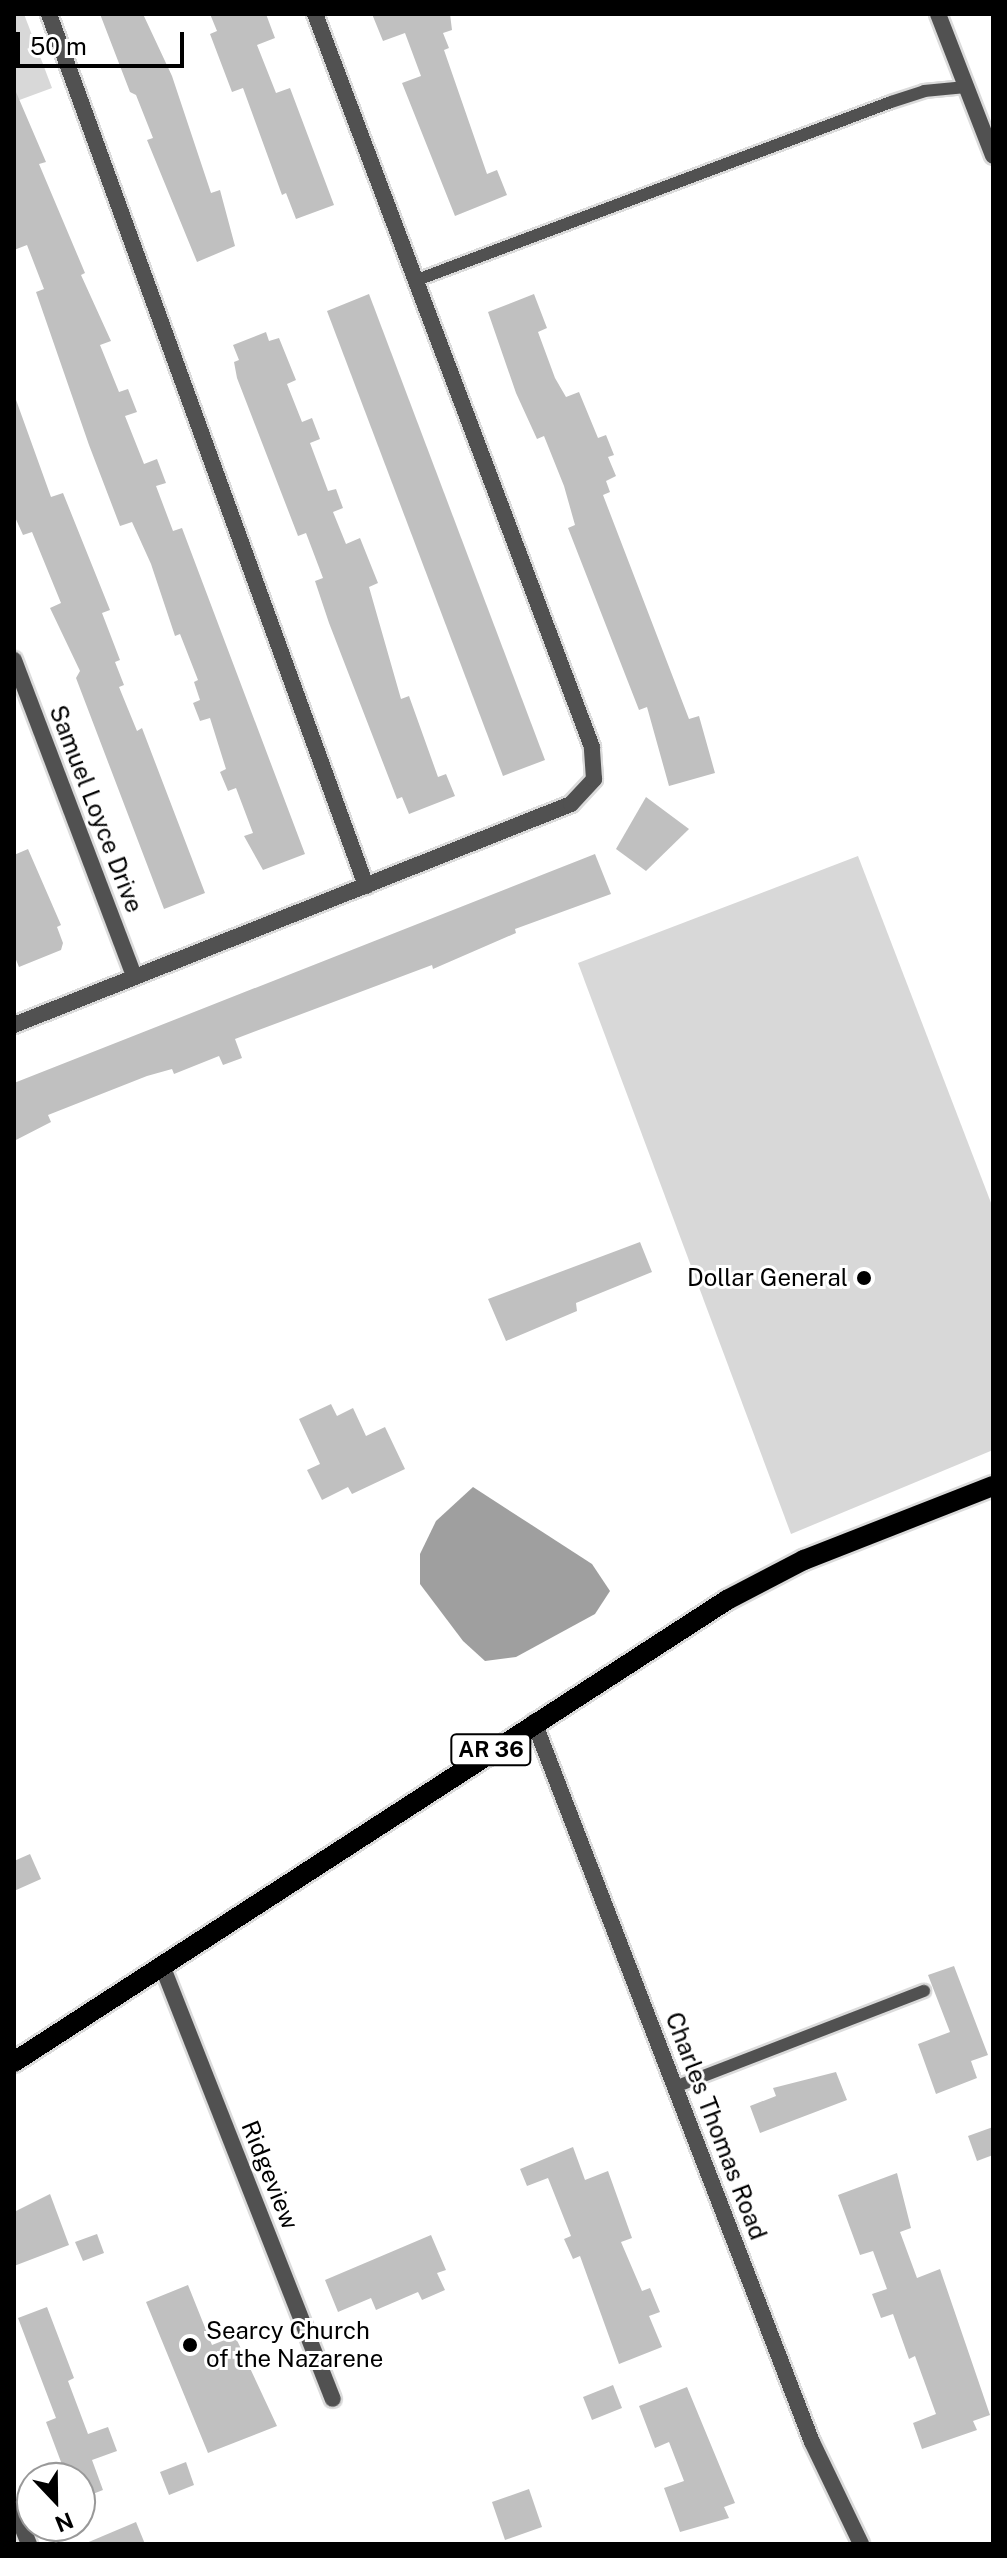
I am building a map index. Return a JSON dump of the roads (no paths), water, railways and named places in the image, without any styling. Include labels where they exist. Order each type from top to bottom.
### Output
[{"type":"main road","name":"AR 36","points":[[14,2062],[163,1968],[534,1722],[727,1600],[804,1560],[993,1486]]},
{"type":"street","points":[[49,14],[366,886]]},
{"type":"street","points":[[14,1025],[571,804],[594,779],[592,747],[315,14]]},
{"type":"street","points":[[938,14],[993,156]]},
{"type":"street","name":"Samuel Loyce Drive","points":[[14,660],[134,976]]},
{"type":"street","name":"Charles Thomas Road","points":[[534,1722],[812,2442],[861,2544]]},
{"type":"street","name":"Ridgeview","points":[[163,1968],[333,2399]]},
{"type":"street","points":[[14,2507],[29,2544]]},
{"type":"lane","points":[[417,280],[891,102],[924,91],[966,87]]},
{"type":"lane","points":[[675,2087],[924,1991]]},
{"type":"place","name":"Dollar General","points":[[864,1278]]},
{"type":"place","name":"Searcy Church of the Nazarene","points":[[190,2345]]}]
